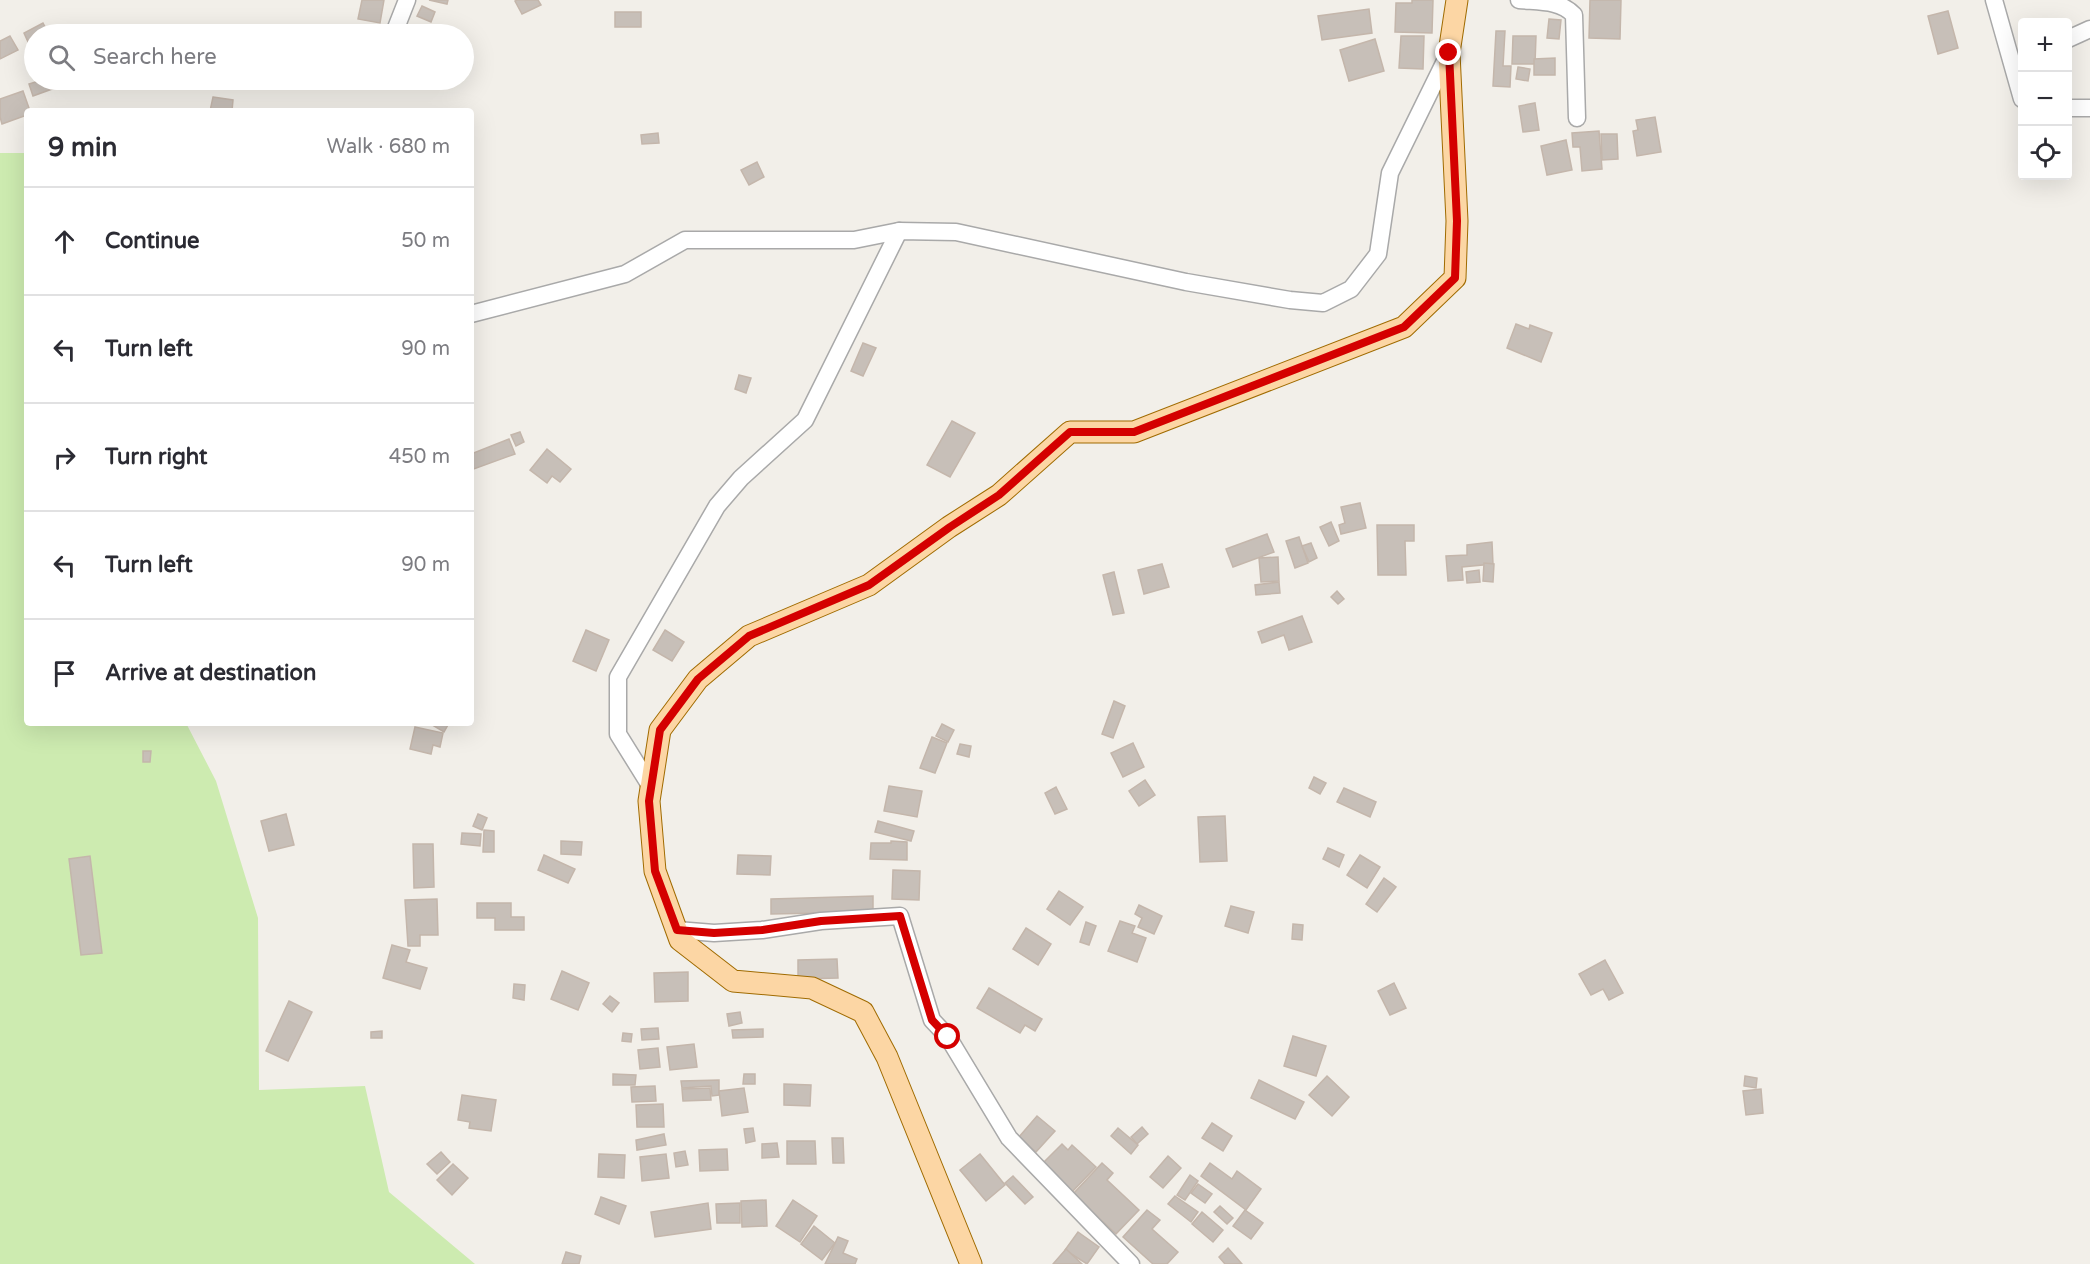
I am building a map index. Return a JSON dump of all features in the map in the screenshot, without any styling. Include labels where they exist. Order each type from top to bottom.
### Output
[{"type":"main road","points":[[971,1264],[887,1057],[863,1012],[812,988],[733,981],[680,939],[655,871],[649,801],[660,730],[698,679],[749,636],[869,585],[999,495],[1070,432],[1134,432],[1404,327],[1455,278],[1457,221],[1449,53],[1457,0]]},
{"type":"street","points":[[398,24],[407,0]]},
{"type":"street","points":[[1519,0],[1550,3],[1567,8],[1574,15],[1576,118]]},
{"type":"street","points":[[1994,0],[2017,58]]},
{"type":"street","points":[[2072,37],[2090,29]]},
{"type":"street","points":[[474,313],[625,274],[685,240],[854,240],[899,231],[956,232],[1186,282],[1290,300],[1323,303],[1351,289],[1378,254],[1390,173],[1449,53]]},
{"type":"street","points":[[2072,108],[2090,108]]},
{"type":"street","points":[[651,787],[618,734],[618,677],[717,506],[741,478],[805,420],[899,231]]},
{"type":"street","points":[[677,930],[714,933],[762,930],[821,921],[900,916],[932,1020],[948,1037],[1010,1138],[1131,1264]]},
{"type":"green space","points":[[0,153],[24,153],[24,726],[188,726],[216,781],[258,918],[259,1090],[365,1086],[389,1192],[475,1264],[0,1264]]},
{"type":"building","points":[[362,0],[384,0],[380,23],[358,19]]},
{"type":"building","points":[[429,0],[448,0],[447,4]]},
{"type":"building","points":[[538,0],[541,5],[522,14],[515,1]]},
{"type":"building","points":[[1412,0],[1433,0],[1432,33],[1395,32],[1396,3],[1412,3]]},
{"type":"building","points":[[1590,0],[1621,0],[1620,39],[1589,38]]},
{"type":"building","points":[[422,6],[435,12],[431,22],[417,16]]},
{"type":"building","points":[[1369,9],[1372,33],[1322,40],[1318,16]]},
{"type":"building","points":[[1948,11],[1958,48],[1938,54],[1928,16]]},
{"type":"building","points":[[615,12],[641,12],[641,27],[615,27]]},
{"type":"building","points":[[1549,19],[1561,20],[1559,39],[1547,38]]},
{"type":"building","points":[[1496,31],[1505,31],[1503,66],[1511,66],[1510,87],[1493,86]]},
{"type":"building","points":[[10,36],[18,50],[0,59],[0,41]]},
{"type":"building","points":[[1401,36],[1424,36],[1423,69],[1399,68]]},
{"type":"building","points":[[1513,36],[1536,36],[1535,64],[1512,64]]},
{"type":"building","points":[[1375,39],[1384,71],[1349,81],[1340,50]]},
{"type":"building","points":[[1555,58],[1555,75],[1534,75],[1534,59]]},
{"type":"building","points":[[1518,67],[1530,69],[1528,81],[1516,79]]},
{"type":"building","points":[[31,90],[50,90],[33,96]]},
{"type":"building","points":[[23,91],[29,108],[24,108],[24,116],[2,124],[0,99]]},
{"type":"building","points":[[213,97],[233,100],[232,108],[211,108]]},
{"type":"building","points":[[1535,103],[1539,130],[1523,132],[1519,106]]},
{"type":"building","points":[[1655,117],[1661,152],[1637,156],[1633,131],[1638,130],[1636,120]]},
{"type":"building","points":[[1599,131],[1602,169],[1582,171],[1580,147],[1573,147],[1572,133]]},
{"type":"building","points":[[658,133],[659,143],[642,144],[641,135]]},
{"type":"building","points":[[1601,134],[1617,134],[1618,159],[1602,160]]},
{"type":"building","points":[[1566,140],[1572,170],[1547,175],[1541,146]]},
{"type":"building","points":[[757,162],[764,177],[749,185],[741,170]]},
{"type":"building","points":[[1516,324],[1529,329],[1530,325],[1552,333],[1541,362],[1507,348]]},
{"type":"building","points":[[863,343],[876,348],[863,376],[851,371]]},
{"type":"building","points":[[739,375],[751,378],[746,393],[735,389]]},
{"type":"building","points":[[952,421],[975,433],[950,477],[927,465]]},
{"type":"building","points":[[520,432],[524,442],[516,446],[511,435]]},
{"type":"building","points":[[509,439],[515,454],[474,469],[474,453]]},
{"type":"building","points":[[547,449],[571,469],[560,482],[552,476],[547,483],[530,470]]},
{"type":"building","points":[[1360,503],[1366,528],[1341,534],[1339,525],[1345,523],[1341,507]]},
{"type":"building","points":[[1331,522],[1339,541],[1329,546],[1320,527]]},
{"type":"building","points":[[1377,525],[1414,525],[1414,541],[1405,541],[1406,575],[1378,575]]},
{"type":"building","points":[[1267,534],[1274,552],[1233,567],[1226,549]]},
{"type":"building","points":[[1299,537],[1308,563],[1295,568],[1286,541]]},
{"type":"building","points":[[1492,542],[1493,564],[1462,567],[1463,580],[1448,581],[1446,556],[1467,555],[1467,545]]},
{"type":"building","points":[[1311,543],[1317,558],[1309,562],[1302,546]]},
{"type":"building","points":[[1278,557],[1279,581],[1261,582],[1259,558]]},
{"type":"building","points":[[1484,563],[1494,564],[1493,582],[1483,581]]},
{"type":"building","points":[[1162,564],[1169,587],[1144,594],[1138,570]]},
{"type":"building","points":[[1479,570],[1480,582],[1467,583],[1466,572]]},
{"type":"building","points":[[1114,572],[1124,613],[1113,615],[1103,575]]},
{"type":"building","points":[[1279,582],[1280,593],[1256,595],[1255,585]]},
{"type":"building","points":[[1337,591],[1344,599],[1338,604],[1331,597]]},
{"type":"building","points":[[1302,616],[1312,642],[1289,650],[1284,635],[1262,643],[1258,632]]},
{"type":"building","points":[[586,630],[609,640],[596,671],[573,661]]},
{"type":"building","points":[[665,630],[684,642],[672,661],[653,650]]},
{"type":"building","points":[[1114,701],[1125,706],[1113,738],[1102,734]]},
{"type":"building","points":[[942,724],[954,730],[948,742],[936,736]]},
{"type":"building","points":[[434,726],[447,726],[444,732]]},
{"type":"building","points":[[415,727],[443,733],[440,747],[433,745],[431,754],[410,749]]},
{"type":"building","points":[[932,737],[947,743],[935,773],[920,768]]},
{"type":"building","points":[[1133,743],[1144,767],[1123,777],[1111,753]]},
{"type":"building","points":[[960,744],[971,746],[969,757],[957,754]]},
{"type":"building","points":[[143,751],[151,751],[150,762],[143,762]]},
{"type":"building","points":[[1314,777],[1326,783],[1320,794],[1309,788]]},
{"type":"building","points":[[1145,780],[1155,795],[1139,806],[1129,791]]},
{"type":"building","points":[[889,786],[922,791],[917,817],[884,811]]},
{"type":"building","points":[[1056,787],[1067,809],[1055,814],[1045,793]]},
{"type":"building","points":[[1344,788],[1376,802],[1370,817],[1337,802]]},
{"type":"building","points":[[286,814],[294,845],[269,851],[261,821]]},
{"type":"building","points":[[478,814],[487,818],[482,830],[473,826]]},
{"type":"building","points":[[1225,816],[1227,861],[1200,862],[1198,817]]},
{"type":"building","points":[[878,821],[914,831],[911,841],[875,832]]},
{"type":"building","points":[[484,830],[494,831],[494,852],[483,852]]},
{"type":"building","points":[[462,833],[481,834],[480,846],[461,844]]},
{"type":"building","points":[[561,841],[582,842],[581,855],[561,854]]},
{"type":"building","points":[[891,841],[907,842],[907,860],[870,859],[871,843],[891,843]]},
{"type":"building","points":[[413,844],[433,844],[434,887],[414,888]]},
{"type":"building","points":[[1328,848],[1344,855],[1339,867],[1323,859]]},
{"type":"building","points":[[544,855],[575,869],[568,883],[538,870]]},
{"type":"building","points":[[738,855],[771,856],[770,875],[737,874]]},
{"type":"building","points":[[1360,855],[1380,867],[1367,888],[1347,875]]},
{"type":"building","points":[[90,856],[102,953],[81,955],[69,859]]},
{"type":"building","points":[[893,870],[920,871],[919,900],[892,899]]},
{"type":"building","points":[[1384,878],[1396,887],[1377,912],[1366,904]]},
{"type":"building","points":[[1059,891],[1083,907],[1070,925],[1047,909]]},
{"type":"building","points":[[873,896],[873,912],[771,914],[771,899]]},
{"type":"building","points":[[437,899],[438,935],[420,935],[420,946],[408,946],[405,900]]},
{"type":"building","points":[[477,903],[511,903],[511,917],[524,917],[524,930],[495,930],[495,918],[477,918]]},
{"type":"building","points":[[1139,905],[1162,916],[1154,934],[1138,927],[1142,918],[1135,914]]},
{"type":"building","points":[[1231,906],[1254,912],[1248,933],[1225,926]]},
{"type":"building","points":[[1120,921],[1135,926],[1132,933],[1146,938],[1137,962],[1108,951]]},
{"type":"building","points":[[1086,922],[1096,926],[1089,945],[1080,942]]},
{"type":"building","points":[[1293,924],[1303,925],[1302,940],[1292,939]]},
{"type":"building","points":[[1026,928],[1051,944],[1038,965],[1013,949]]},
{"type":"building","points":[[392,945],[410,950],[406,962],[427,968],[420,989],[383,978]]},
{"type":"building","points":[[837,959],[838,978],[798,979],[798,960]]},
{"type":"building","points":[[1605,960],[1623,993],[1609,1000],[1603,989],[1591,995],[1579,974]]},
{"type":"building","points":[[562,971],[589,983],[578,1010],[551,999]]},
{"type":"building","points":[[688,972],[688,1001],[655,1002],[654,973]]},
{"type":"building","points":[[1394,983],[1406,1008],[1390,1015],[1378,991]]},
{"type":"building","points":[[514,984],[525,985],[524,1000],[513,998]]},
{"type":"building","points":[[989,988],[1042,1019],[1035,1031],[1025,1025],[1020,1033],[977,1008]]},
{"type":"building","points":[[610,996],[619,1003],[612,1012],[603,1004]]},
{"type":"building","points":[[289,1001],[312,1012],[288,1061],[266,1051]]},
{"type":"building","points":[[740,1012],[742,1023],[729,1026],[727,1014]]},
{"type":"building","points":[[658,1028],[659,1039],[642,1040],[641,1029]]},
{"type":"building","points":[[763,1029],[763,1037],[733,1038],[732,1030]]},
{"type":"building","points":[[382,1031],[382,1038],[371,1038],[371,1032]]},
{"type":"building","points":[[623,1033],[632,1034],[631,1042],[622,1041]]},
{"type":"building","points":[[1293,1036],[1326,1046],[1316,1076],[1284,1066]]},
{"type":"building","points":[[694,1044],[697,1067],[670,1070],[667,1047]]},
{"type":"building","points":[[658,1048],[660,1067],[640,1069],[638,1050]]},
{"type":"building","points":[[613,1074],[636,1075],[635,1085],[613,1085]]},
{"type":"building","points":[[744,1074],[755,1074],[755,1084],[743,1084]]},
{"type":"building","points":[[1327,1076],[1349,1097],[1332,1116],[1309,1095]]},
{"type":"building","points":[[1745,1076],[1757,1078],[1756,1088],[1744,1086]]},
{"type":"building","points":[[719,1080],[719,1095],[712,1096],[711,1086],[682,1088],[681,1081]]},
{"type":"building","points":[[1259,1080],[1304,1102],[1295,1119],[1251,1098]]},
{"type":"building","points":[[784,1084],[811,1085],[810,1106],[784,1105]]},
{"type":"building","points":[[655,1086],[656,1101],[632,1102],[631,1087]]},
{"type":"building","points":[[710,1088],[711,1100],[683,1101],[682,1089]]},
{"type":"building","points":[[744,1088],[748,1112],[722,1116],[719,1091]]},
{"type":"building","points":[[1761,1089],[1763,1113],[1746,1115],[1743,1091]]},
{"type":"building","points":[[462,1095],[496,1100],[491,1131],[469,1128],[470,1122],[458,1120]]},
{"type":"building","points":[[663,1104],[664,1127],[637,1127],[636,1105]]},
{"type":"building","points":[[1037,1116],[1055,1131],[1036,1152],[1019,1137]]},
{"type":"building","points":[[1212,1123],[1232,1136],[1223,1151],[1202,1138]]},
{"type":"building","points":[[1142,1127],[1148,1134],[1137,1144],[1131,1137]]},
{"type":"building","points":[[753,1128],[755,1141],[746,1143],[744,1129]]},
{"type":"building","points":[[1118,1128],[1138,1145],[1131,1154],[1111,1136]]},
{"type":"building","points":[[664,1134],[666,1145],[637,1150],[636,1140]]},
{"type":"building","points":[[832,1138],[843,1138],[844,1163],[833,1163]]},
{"type":"building","points":[[787,1141],[815,1141],[816,1164],[787,1164]]},
{"type":"building","points":[[777,1143],[779,1157],[762,1158],[762,1144]]},
{"type":"building","points":[[1062,1144],[1068,1150],[1072,1145],[1096,1167],[1072,1192],[1042,1164]]},
{"type":"building","points":[[727,1149],[728,1170],[700,1171],[699,1150]]},
{"type":"building","points":[[685,1151],[688,1165],[676,1167],[674,1153]]},
{"type":"building","points":[[441,1152],[450,1162],[437,1174],[427,1164]]},
{"type":"building","points":[[599,1154],[625,1155],[624,1178],[598,1177]]},
{"type":"building","points":[[666,1154],[669,1178],[642,1181],[640,1157]]},
{"type":"building","points":[[980,1154],[1005,1185],[986,1201],[960,1170]]},
{"type":"building","points":[[1168,1156],[1181,1168],[1163,1188],[1150,1177]]},
{"type":"building","points":[[1102,1163],[1113,1173],[1107,1180],[1139,1210],[1116,1234],[1073,1194]]},
{"type":"building","points":[[1210,1163],[1232,1179],[1237,1171],[1261,1189],[1246,1210],[1201,1176]]},
{"type":"building","points":[[453,1164],[468,1178],[452,1195],[437,1180]]},
{"type":"building","points":[[1190,1175],[1198,1181],[1185,1200],[1177,1195]]},
{"type":"building","points":[[1013,1176],[1033,1197],[1025,1204],[1005,1183]]},
{"type":"building","points":[[1198,1184],[1212,1194],[1205,1203],[1191,1193]]},
{"type":"building","points":[[1175,1196],[1198,1212],[1191,1222],[1168,1204]]},
{"type":"building","points":[[601,1197],[626,1206],[619,1224],[595,1214]]},
{"type":"building","points":[[766,1200],[767,1226],[742,1227],[741,1201]]},
{"type":"building","points":[[793,1200],[817,1216],[800,1242],[776,1226]]},
{"type":"building","points":[[708,1203],[711,1229],[655,1237],[651,1212]]},
{"type":"building","points":[[740,1203],[740,1223],[717,1223],[716,1204]]},
{"type":"building","points":[[1220,1206],[1233,1218],[1227,1224],[1214,1212]]},
{"type":"building","points":[[1147,1210],[1160,1220],[1152,1229],[1178,1252],[1167,1264],[1153,1264],[1123,1237]]},
{"type":"building","points":[[1245,1210],[1263,1223],[1251,1239],[1233,1226]]},
{"type":"building","points":[[1202,1212],[1223,1230],[1213,1242],[1192,1224]]},
{"type":"building","points":[[814,1226],[835,1243],[822,1260],[801,1244]]},
{"type":"building","points":[[1078,1232],[1099,1247],[1087,1264],[1065,1250]]},
{"type":"building","points":[[838,1237],[848,1241],[843,1253],[857,1259],[855,1264],[825,1264]]},
{"type":"building","points":[[1228,1248],[1242,1264],[1225,1264],[1219,1257]]},
{"type":"building","points":[[1066,1249],[1082,1264],[1053,1264]]},
{"type":"building","points":[[566,1252],[581,1256],[579,1264],[562,1264]]},
{"type":"route","points":[[948,1037],[932,1020],[900,916],[821,921],[762,930],[714,933],[677,930],[655,871],[649,801],[660,730],[698,679],[749,636],[869,585],[999,495],[1070,432],[1134,432],[1404,327],[1455,278],[1457,221],[1449,53]]}]
